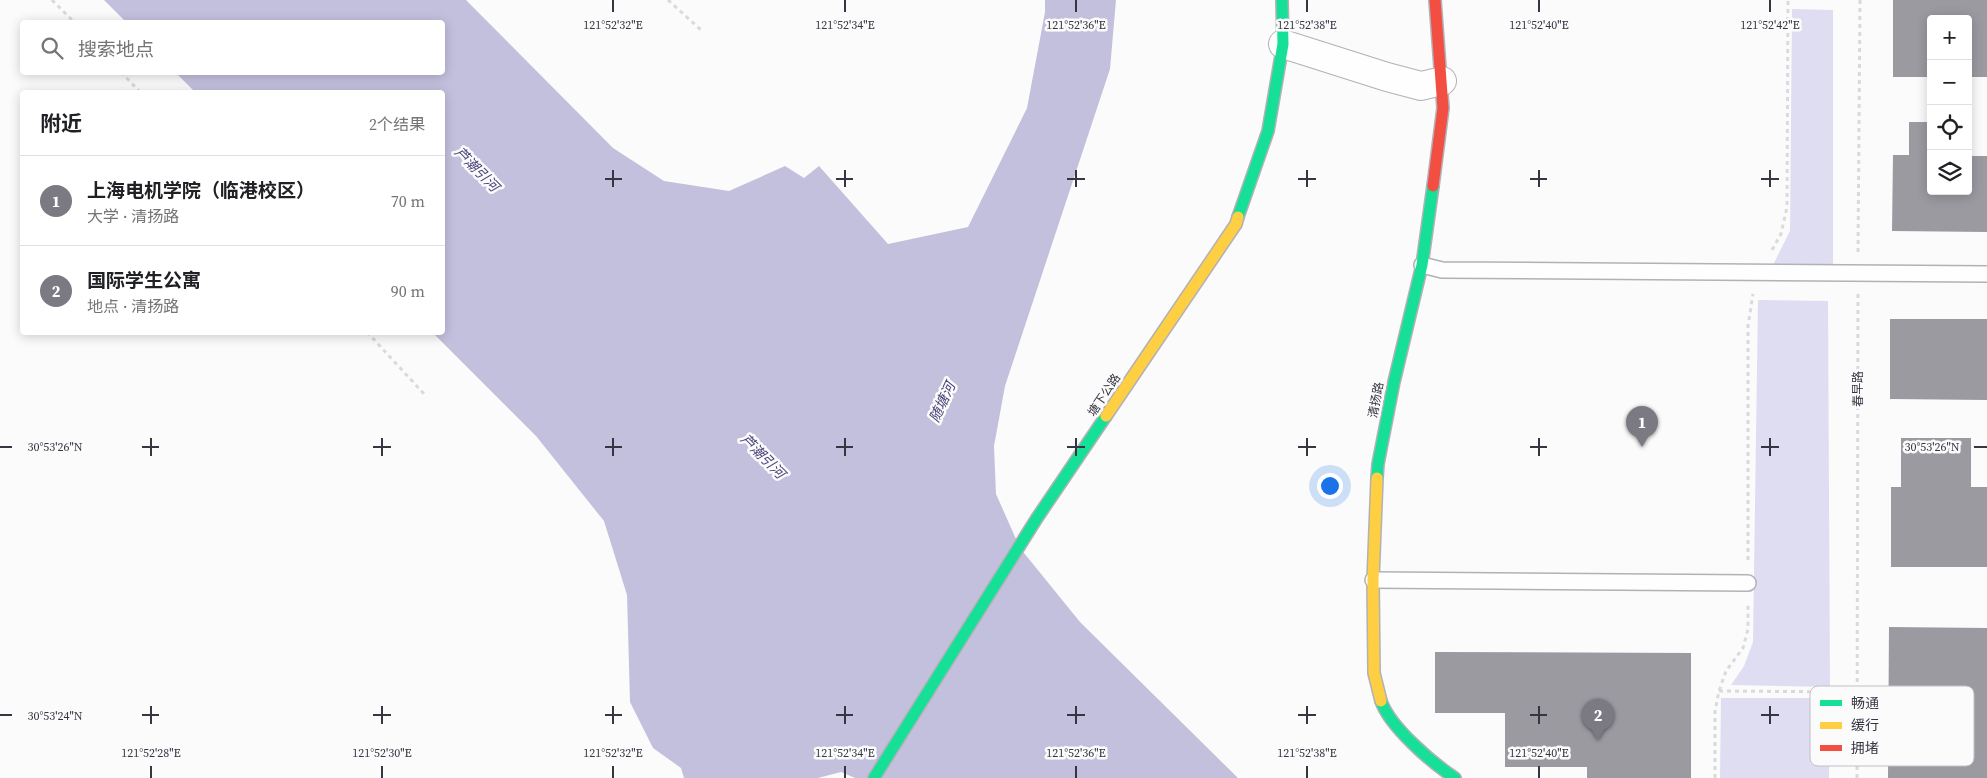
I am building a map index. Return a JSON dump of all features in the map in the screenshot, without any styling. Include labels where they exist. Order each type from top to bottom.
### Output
[{"type":"main road","name":"塘下公路","points":[[874,778],[1037,518],[1236,224],[1268,131],[1283,44],[1282,0]]},
{"type":"main road","name":"清扬路","points":[[1435,0],[1443,108],[1422,265],[1394,382],[1378,464],[1373,580],[1374,673],[1382,704],[1398,728],[1443,770],[1455,778]]},
{"type":"street","points":[[1283,44],[1421,86],[1442,81]]},
{"type":"lane","points":[[1422,265],[1442,270],[1987,274]]},
{"type":"lane","points":[[1373,580],[1748,583]]},
{"type":"path","points":[[52,0],[72,20]]},
{"type":"path","points":[[668,0],[701,30]]},
{"type":"path","points":[[1715,778],[1715,711],[1718,691],[1726,671],[1743,648],[1748,629],[1748,326],[1751,301],[1759,273],[1781,234],[1787,207],[1788,0]]},
{"type":"path","name":"春早路","points":[[1857,686],[1860,0]]},
{"type":"path","points":[[124,75],[138,90]]},
{"type":"path","points":[[370,335],[425,395]]},
{"type":"path","points":[[1718,691],[1810,692]]},
{"type":"shaded area","points":[[1792,9],[1833,10],[1833,265],[1773,265],[1790,231]]},
{"type":"shaded area","points":[[1758,300],[1828,301],[1830,686],[1731,685],[1744,666],[1753,642]]},
{"type":"shaded area","points":[[1721,698],[1810,698],[1810,766],[1829,766],[1829,778],[1720,778]]},
{"type":"water","points":[[104,0],[466,0],[613,148],[664,181],[729,191],[785,166],[804,178],[819,166],[888,244],[968,227],[1027,108],[1045,12],[1045,0],[1116,0],[1110,69],[1005,386],[994,446],[996,494],[1020,548],[1080,622],[1238,778],[855,778],[841,772],[818,778],[684,778],[681,768],[653,748],[630,702],[627,595],[604,521],[536,436],[435,335],[445,335],[445,90],[193,90],[178,75],[445,75],[445,20],[124,20]]},
{"type":"building","points":[[1893,0],[1987,0],[1987,77],[1972,77],[1972,15],[1927,15],[1927,77],[1893,77]]},
{"type":"building","points":[[1909,122],[1927,122],[1927,195],[1972,195],[1972,156],[1987,156],[1987,232],[1892,231],[1893,155],[1909,155]]},
{"type":"building","points":[[1890,319],[1987,319],[1987,400],[1890,399]]},
{"type":"building","points":[[1901,438],[1971,438],[1971,487],[1987,487],[1987,567],[1891,567],[1891,487],[1901,487]]},
{"type":"building","points":[[1889,627],[1987,628],[1987,778],[1888,778],[1888,766],[1974,766],[1974,686],[1889,686]]},
{"type":"building","points":[[1435,652],[1691,653],[1691,778],[1587,778],[1587,767],[1505,767],[1505,713],[1435,713]]},
{"type":"traffic: fast","points":[[1238,217],[1268,131],[1283,44],[1282,0]]},
{"type":"traffic: fast","points":[[1377,478],[1394,382],[1422,265],[1433,186]]},
{"type":"traffic: fast","points":[[874,778],[1037,518],[1106,416]]},
{"type":"traffic: fast","points":[[1381,701],[1402,733],[1424,754],[1455,778]]},
{"type":"traffic: slow","points":[[1106,416],[1236,224],[1238,217]]},
{"type":"traffic: slow","points":[[1377,478],[1373,580],[1374,673],[1381,701]]},
{"type":"traffic: jam","points":[[1433,186],[1443,108],[1435,0]]},
{"type":"place","name":"上海电机学院（临港校区）","points":[[1642,447]]},
{"type":"place","name":"国际学生公寓","points":[[1598,740]]},
{"type":"water label","name":"芦潮引河","points":[[477,169]]},
{"type":"water label","name":"随塘河","points":[[942,402]]},
{"type":"water label","name":"芦潮引河","points":[[763,456]]}]
